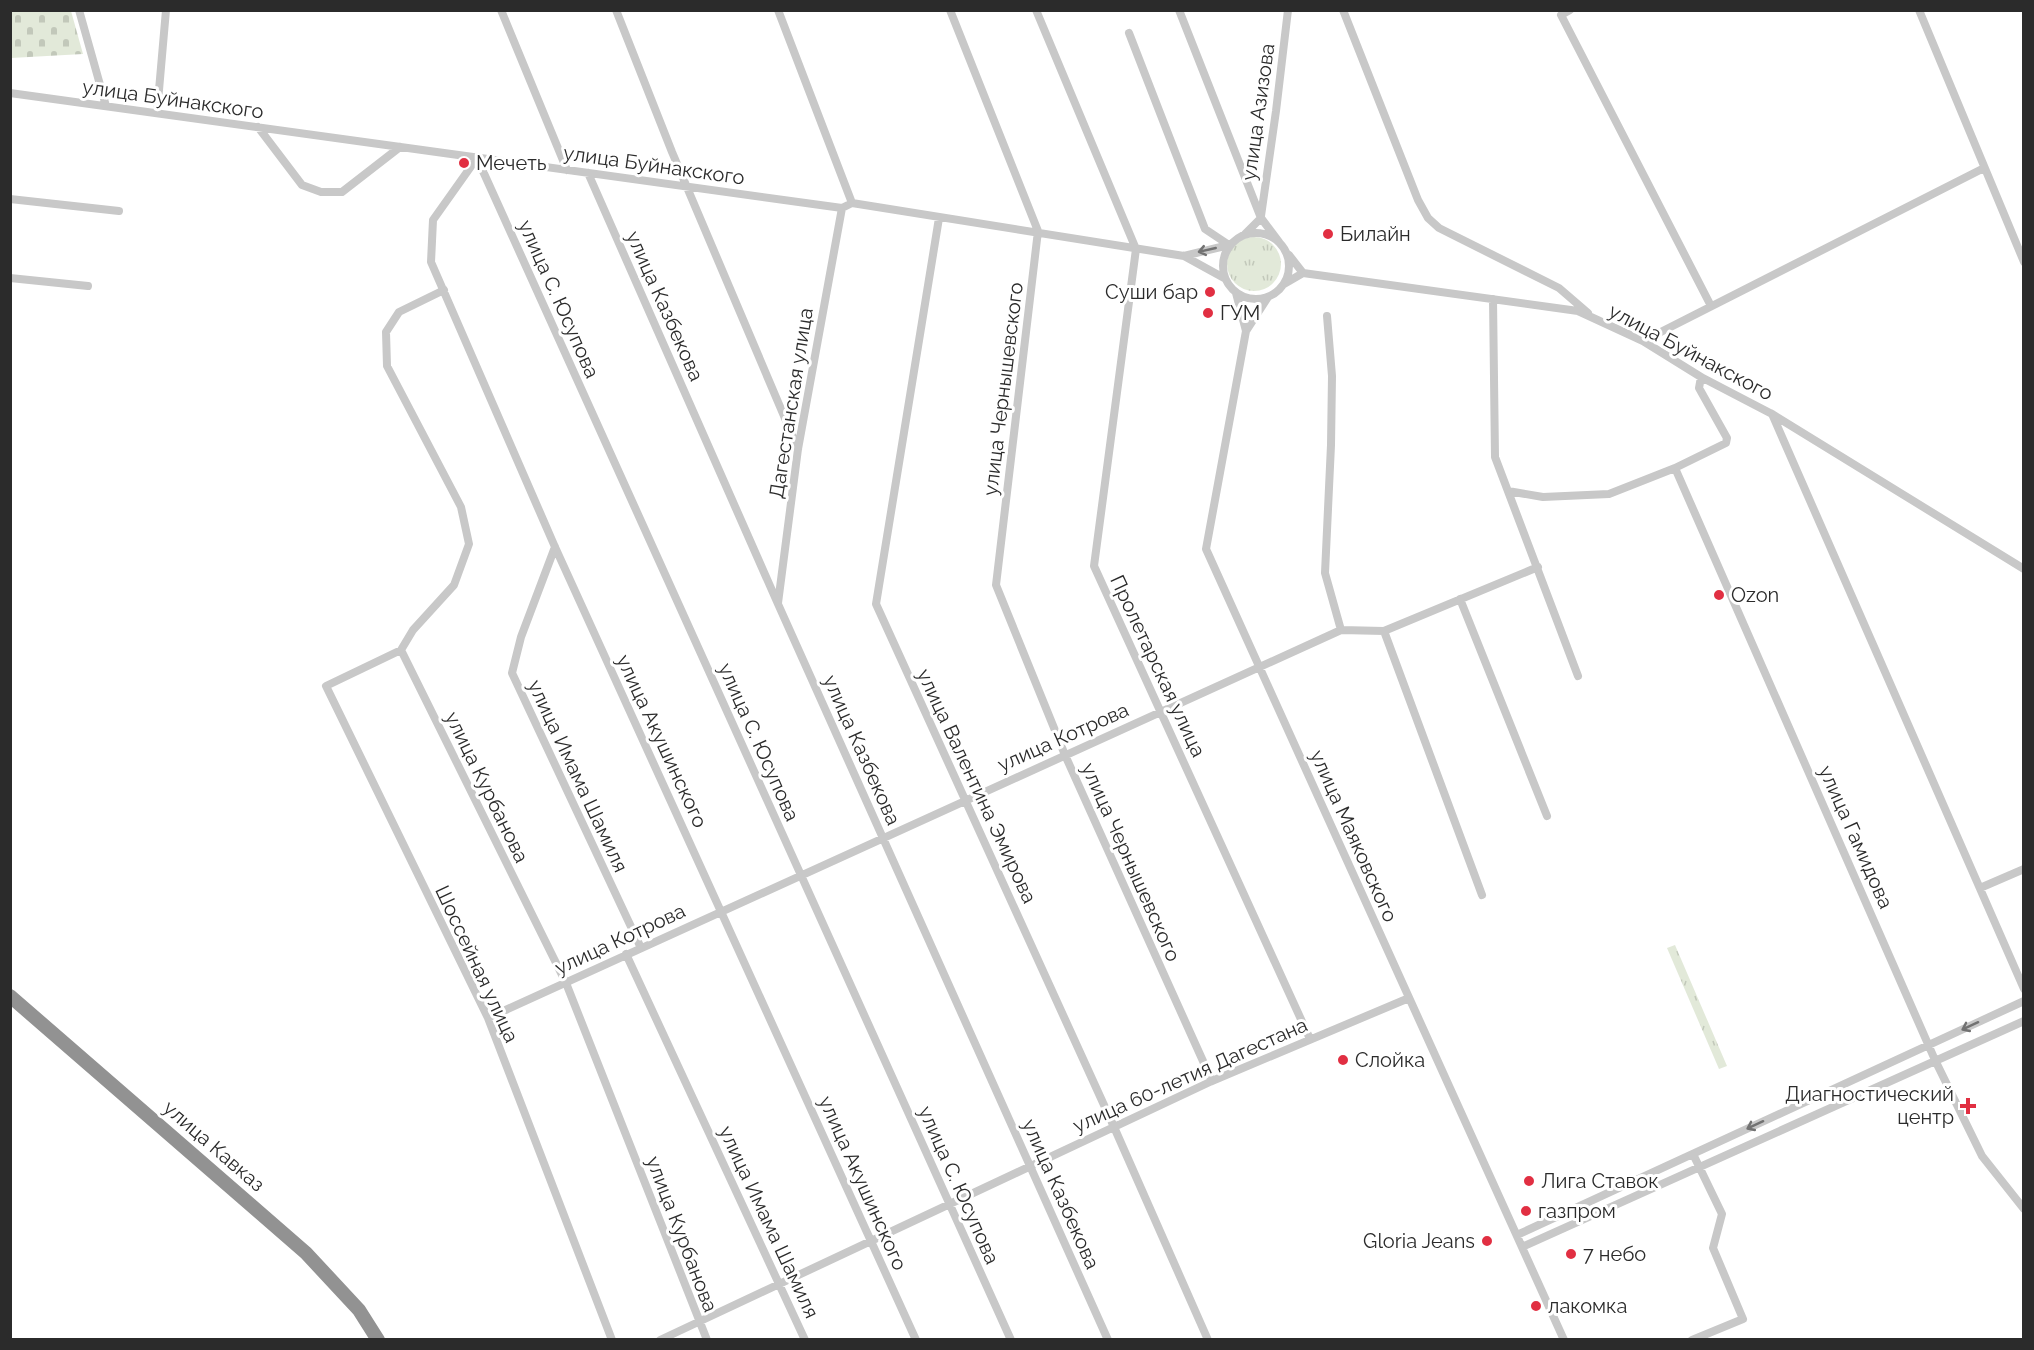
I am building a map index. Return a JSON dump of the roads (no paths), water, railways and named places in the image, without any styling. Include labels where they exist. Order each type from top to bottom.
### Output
[{"type":"highway","name":"улица Кавказ","points":[[10,996],[306,1253],[359,1310],[378,1340]]},
{"type":"street","points":[[79,10],[105,106]]},
{"type":"street","points":[[157,113],[166,10]]},
{"type":"street","points":[[501,10],[567,170]]},
{"type":"street","points":[[616,10],[686,186],[798,448]]},
{"type":"street","points":[[778,10],[852,203]]},
{"type":"street","points":[[950,10],[1038,231]]},
{"type":"street","points":[[1036,10],[1136,249]]},
{"type":"street","points":[[1179,10],[1261,218],[1303,273],[1284,284]]},
{"type":"street","name":"улица Азизова","points":[[1261,218],[1288,10]]},
{"type":"street","points":[[1343,10],[1418,200],[1428,218],[1439,228],[1559,288],[1593,318]]},
{"type":"street","points":[[1570,10],[1561,15],[1711,306]]},
{"type":"street","points":[[1919,10],[2024,262]]},
{"type":"street","points":[[1129,33],[1205,229],[1230,245]]},
{"type":"street","name":"улица Буйнакского","points":[[10,93],[842,208]]},
{"type":"street","points":[[258,128],[302,185],[321,192],[342,192],[400,147]]},
{"type":"street","name":"улица Акушинского","points":[[477,158],[433,220],[431,262],[555,547],[916,1340]]},
{"type":"street","name":"улица С. Юсупова","points":[[477,158],[1011,1340]]},
{"type":"street","points":[[1643,341],[1984,168]]},
{"type":"street","name":"улица Казбекова","points":[[588,173],[778,604],[1108,1340]]},
{"type":"street","points":[[10,199],[119,212]]},
{"type":"street","points":[[842,208],[852,203],[1184,256],[1224,278],[1236,293],[1245,298],[1268,297],[1284,284],[1289,272],[1286,250]]},
{"type":"street","name":"Дагестанская улица","points":[[778,604],[798,448],[842,208]]},
{"type":"street","name":"улица Валентина Эмирова","points":[[939,218],[876,604],[1114,1127],[1208,1340]]},
{"type":"street","points":[[1224,278],[1222,265],[1225,252],[1237,238],[1245,234],[1261,218]]},
{"type":"street","name":"улица Чернышевского","points":[[1038,231],[996,585],[1065,755],[1212,1081]]},
{"type":"street","points":[[1245,234],[1263,234],[1279,242]]},
{"type":"street","points":[[1184,256],[1230,245]]},
{"type":"street","name":"Пролетарская улица","points":[[1136,249],[1094,566],[1311,1039]]},
{"type":"street","name":"улица Буйнакского","points":[[1303,273],[1578,311],[1643,341],[1701,377],[1772,414],[2024,569]]},
{"type":"street","points":[[10,278],[88,286]]},
{"type":"street","points":[[401,650],[413,630],[454,585],[469,544],[461,507],[387,366],[386,332],[399,312],[444,290]]},
{"type":"street","points":[[1236,293],[1246,331]]},
{"type":"street","points":[[1246,331],[1268,297]]},
{"type":"street","points":[[1493,299],[1495,457],[1578,676]]},
{"type":"street","points":[[1327,316],[1332,376],[1325,573],[1341,630]]},
{"type":"street","name":"улица Маяковского","points":[[1246,331],[1206,549],[1564,1340]]},
{"type":"street","points":[[1508,491],[1543,497],[1609,494],[1675,468],[1727,441],[1699,388],[1701,377]]},
{"type":"street","points":[[1772,414],[2024,989]]},
{"type":"street","name":"улица Гамидова","points":[[1675,468],[1935,1060],[1982,1156],[2024,1209]]},
{"type":"street","name":"улица Имама Шамиля","points":[[555,547],[521,637],[512,673],[641,948]]},
{"type":"street","name":"улица Котрова","points":[[488,1018],[1341,630],[1384,631],[1538,567]]},
{"type":"street","points":[[1460,599],[1547,816]]},
{"type":"street","points":[[1384,631],[1482,894]]},
{"type":"street","name":"улица Курбанова","points":[[401,650],[566,983],[707,1340]]},
{"type":"street","name":"Шоссейная улица","points":[[401,650],[326,686],[488,1018],[612,1340]]},
{"type":"street","points":[[1980,888],[2024,869]]},
{"type":"street","name":"улица Имама Шамиля","points":[[627,954],[805,1340]]},
{"type":"street","name":"улица 60-летия Дагестана","points":[[660,1340],[1212,1081],[1409,998]]},
{"type":"street","points":[[1517,1235],[2024,1002]]},
{"type":"street","points":[[1522,1247],[2024,1021]]},
{"type":"street","points":[[1794,1108],[1800,1121]]},
{"type":"street","points":[[1692,1340],[1743,1319],[1713,1248],[1722,1214],[1693,1154]]},
{"type":"place","name":"Мечеть","points":[[464,163]]},
{"type":"place","name":"Билайн","points":[[1328,234]]},
{"type":"place","name":"Суши бар","points":[[1210,292]]},
{"type":"place","name":"ГУМ","points":[[1208,313]]},
{"type":"place","name":"Ozon","points":[[1719,595]]},
{"type":"place","name":"Слойка","points":[[1343,1060]]},
{"type":"place","name":"Диагностический центр","points":[[1968,1106]]},
{"type":"place","name":"Лига Ставок","points":[[1529,1181]]},
{"type":"place","name":"газпром","points":[[1526,1211]]},
{"type":"place","name":"Gloria Jeans","points":[[1487,1241]]},
{"type":"place","name":"7 небо","points":[[1571,1254]]},
{"type":"place","name":"лакомка","points":[[1536,1306]]}]
